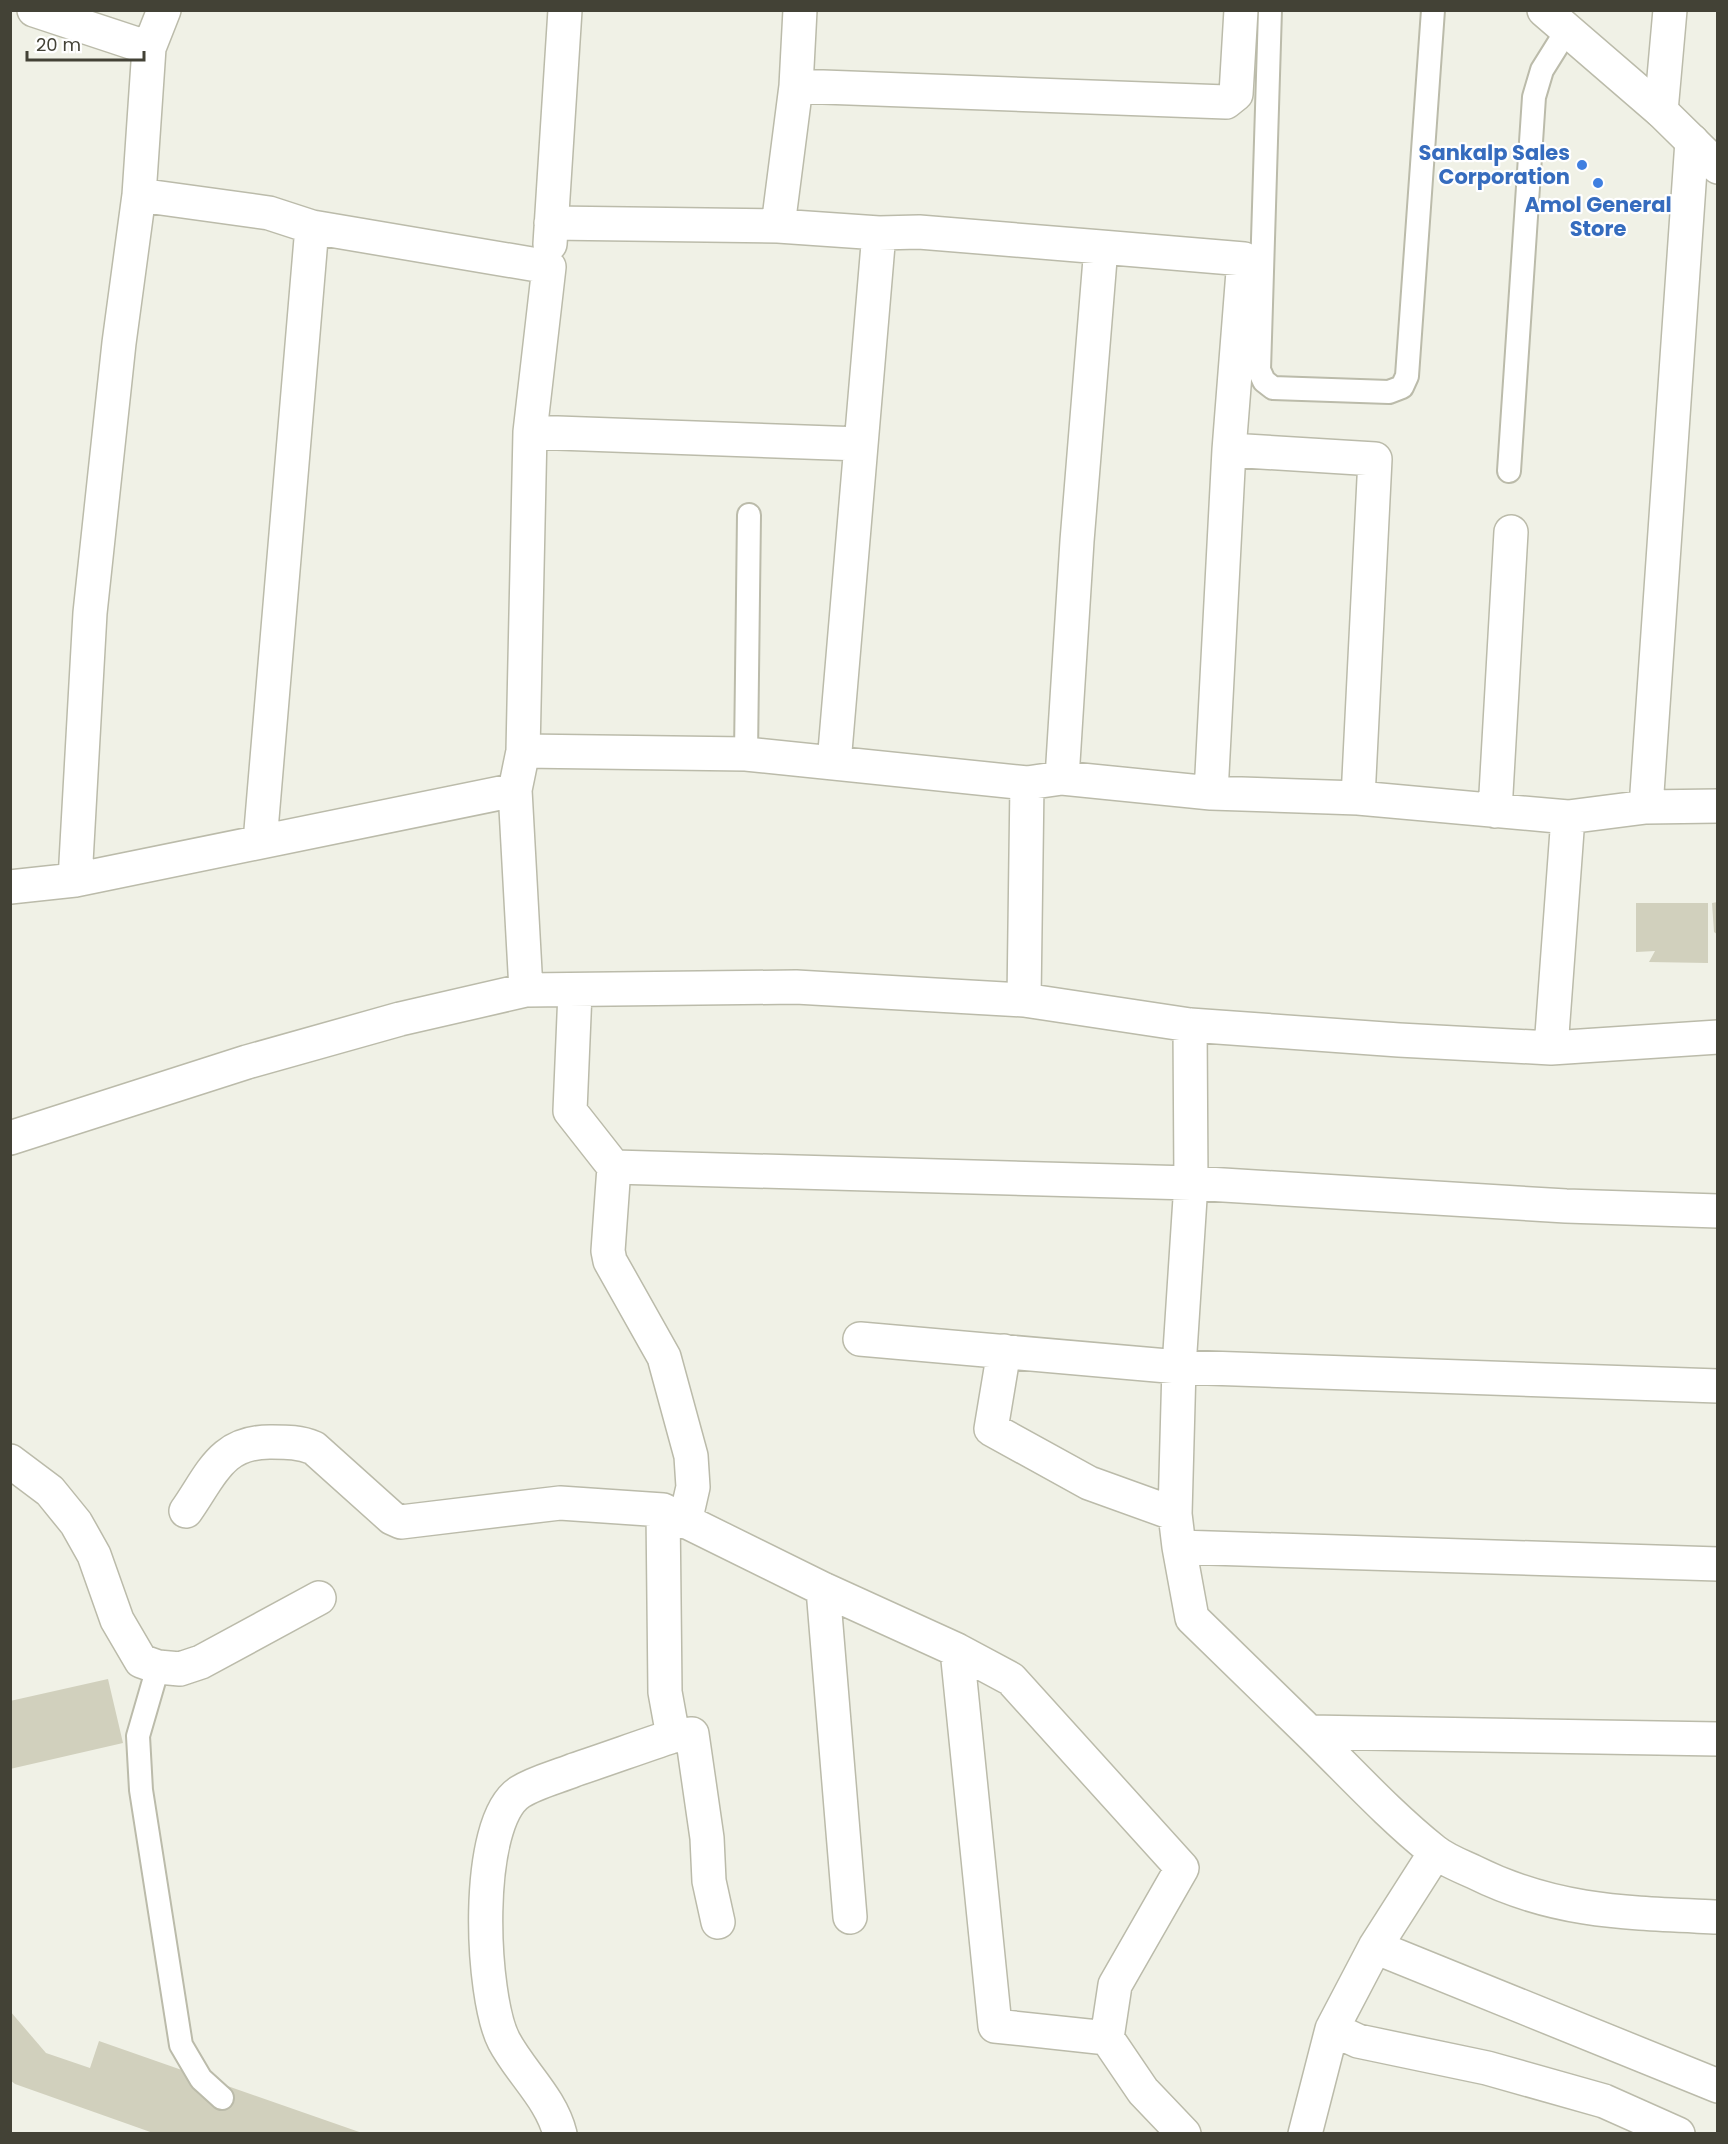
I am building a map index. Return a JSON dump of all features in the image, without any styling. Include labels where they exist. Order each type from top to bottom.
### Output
[{"type":"street","points":[[34,10],[149,48]]},
{"type":"street","points":[[75,880],[90,613],[119,343],[139,195],[149,48],[164,10]]},
{"type":"street","points":[[778,226],[796,86],[800,10]]},
{"type":"street","points":[[796,86],[1226,102],[1236,94],[1241,10]]},
{"type":"street","points":[[1661,111],[1670,10]]},
{"type":"street","points":[[526,990],[515,790],[523,752],[530,432],[549,267],[556,12]]},
{"type":"street","points":[[1555,20],[1661,111],[1718,167]]},
{"type":"street","points":[[1646,807],[1692,141]]},
{"type":"street","points":[[139,195],[269,213],[312,227],[549,267]]},
{"type":"street","points":[[551,223],[778,226],[879,233],[920,232],[1244,259],[1229,450],[1210,793]]},
{"type":"street","points":[[260,842],[312,227]]},
{"type":"street","points":[[834,763],[879,233]]},
{"type":"street","points":[[1062,778],[1077,541],[1101,247]]},
{"type":"street","points":[[530,432],[861,444]]},
{"type":"street","points":[[1229,450],[1375,459],[1358,798]]},
{"type":"street","points":[[1495,811],[1511,532]]},
{"type":"street","points":[[523,752],[746,754],[1028,783],[1062,778],[1210,793],[1358,798],[1568,817],[1646,807],[1718,806]]},
{"type":"street","points":[[1024,1000],[1028,783]]},
{"type":"street","points":[[10,887],[75,880],[515,790]]},
{"type":"street","points":[[1551,1048],[1568,817]]},
{"type":"street","points":[[10,1138],[269,1056],[400,1019],[526,990],[575,992],[796,987],[1024,1000],[1190,1025],[1551,1048],[1718,1038]]},
{"type":"street","points":[[575,992],[570,1110],[614,1167],[608,1251],[610,1261],[664,1357],[691,1456],[693,1487],[674,1516],[665,1692],[673,1736]]},
{"type":"street","points":[[1190,1025],[1191,1183],[1179,1367],[1174,1514],[1192,1618],[1435,1853],[1526,1896],[1571,1906],[1622,1913],[1718,1917]]},
{"type":"street","points":[[614,1167],[1191,1183],[1566,1206],[1718,1211]]},
{"type":"street","points":[[860,1339],[1179,1367],[1718,1386]]},
{"type":"street","points":[[1004,1351],[991,1429],[1089,1484],[1174,1514]]},
{"type":"street","points":[[186,1511],[225,1455],[238,1446],[257,1442],[300,1443],[314,1448],[392,1518],[401,1522],[560,1503],[674,1516],[823,1589],[957,1650],[1011,1679],[1182,1868],[1116,1985],[1107,2038],[1143,2091],[1184,2133]]},
{"type":"street","points":[[10,1461],[50,1491],[76,1523],[94,1555],[117,1620],[141,1661],[158,1667],[180,1669],[201,1662],[319,1598]]},
{"type":"street","points":[[1179,1547],[1718,1564]]},
{"type":"street","points":[[823,1589],[850,1917]]},
{"type":"street","points":[[957,1650],[995,2026],[1107,2038]]},
{"type":"street","points":[[1309,1732],[1718,1738]]},
{"type":"street","points":[[560,2133],[555,2115],[504,2040],[492,2006],[484,1933],[489,1862],[503,1812],[518,1793],[527,1789],[673,1736],[692,1734],[707,1838],[709,1881],[718,1922]]},
{"type":"street","points":[[1305,2133],[1332,2029],[1376,1947],[1435,1853]]},
{"type":"street","points":[[1376,1947],[1718,2086]]},
{"type":"street","points":[[1332,2029],[1358,2041],[1487,2068],[1604,2101],[1678,2133]]},
{"type":"lane","points":[[1270,10],[1258,370],[1264,381],[1273,388],[1389,392],[1402,387],[1407,376],[1433,10]]},
{"type":"lane","points":[[1509,471],[1534,97],[1555,20]]},
{"type":"lane","points":[[746,754],[749,515]]},
{"type":"lane","points":[[158,1667],[138,1736],[141,1790],[181,2045],[201,2079],[222,2098]]},
{"type":"building","points":[[1718,902],[1718,935],[1714,932],[1712,903]]},
{"type":"building","points":[[1636,903],[1708,903],[1708,963],[1649,962],[1655,951],[1636,952]]},
{"type":"building","points":[[108,1679],[123,1743],[10,1769],[10,1701]]},
{"type":"building","points":[[10,2011],[46,2053],[90,2068],[99,2041],[365,2134],[156,2134],[15,2084],[10,2080]]},
{"type":"place","name":"Sankalp Sales Corporation","points":[[1582,165]]},
{"type":"place","name":"Amol General Store","points":[[1598,183]]}]
